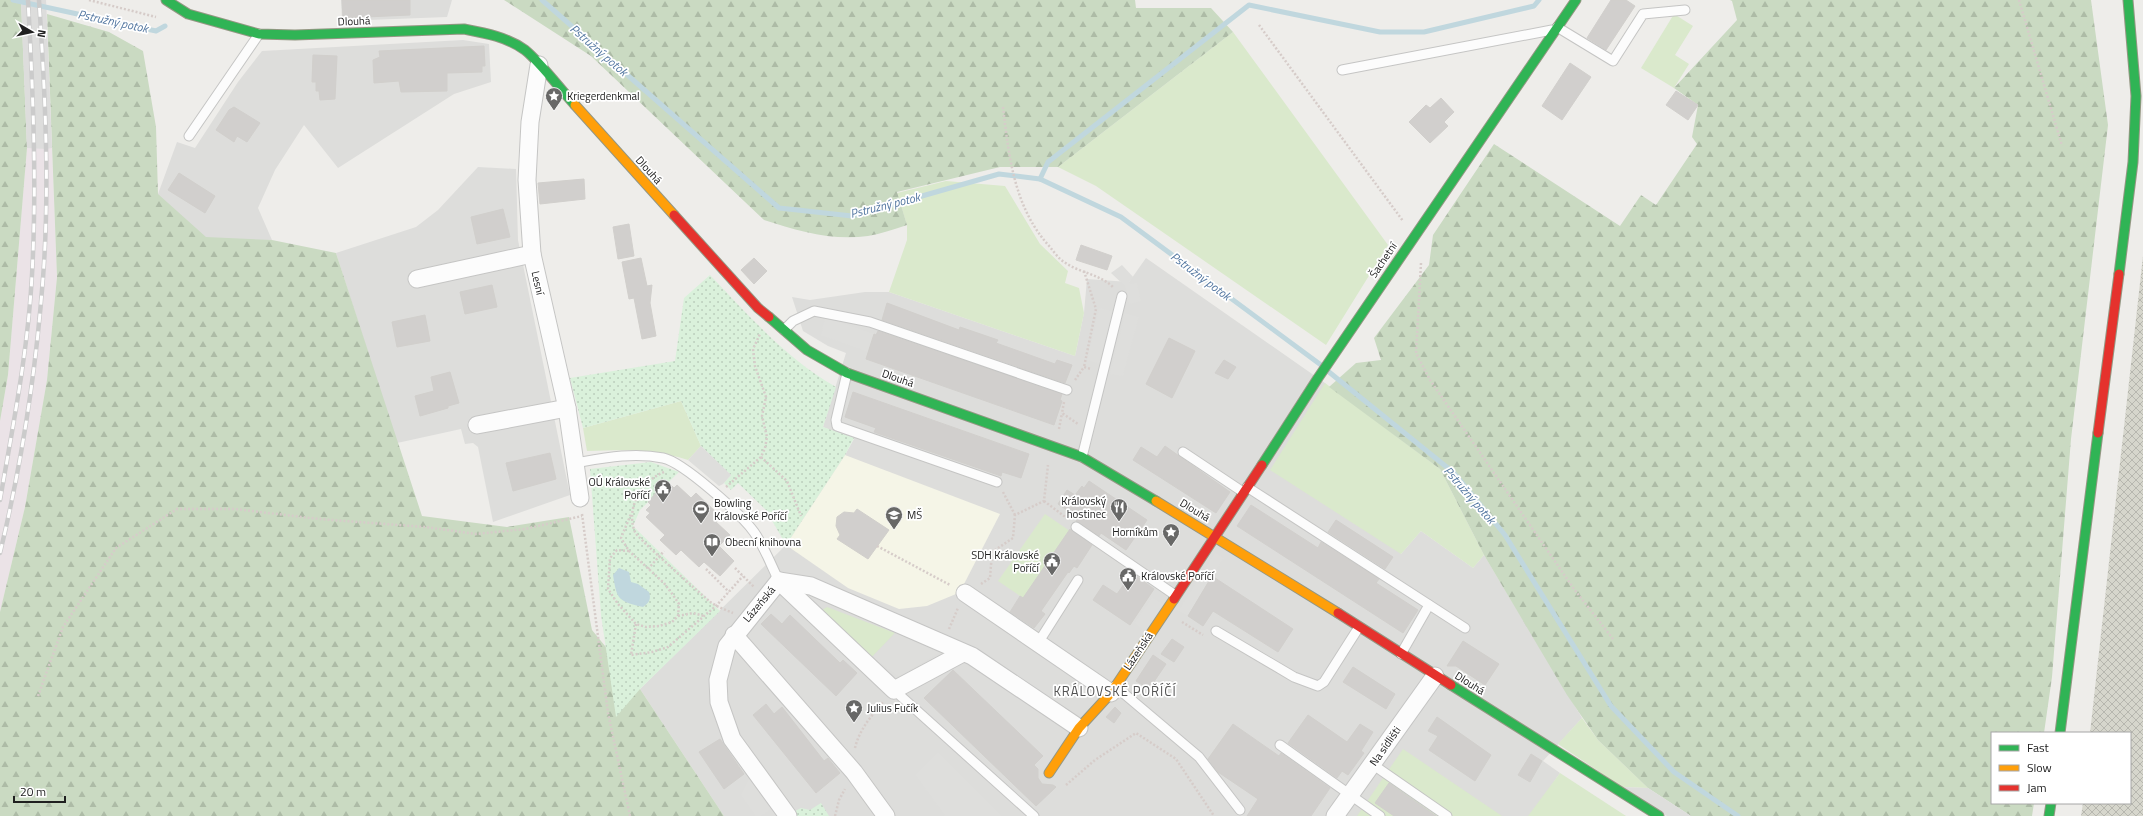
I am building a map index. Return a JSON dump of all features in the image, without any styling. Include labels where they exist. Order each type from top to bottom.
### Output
[{"type":"street","name":"Dlouhá","points":[[166,0],[188,14],[259,34],[295,35],[464,29],[490,33],[509,39],[526,51],[539,65],[758,308],[807,350],[847,373],[1082,457],[1216,536],[1435,676],[1659,816]]},
{"type":"street","name":"Šachetní","points":[[1216,536],[1335,352],[1576,0]]},
{"type":"street","points":[[2060,732],[2133,162],[2136,96],[2128,0]]},
{"type":"street","name":"Lesní","points":[[539,65],[530,122],[527,180],[532,254],[567,408],[580,498]]},
{"type":"street","points":[[417,279],[532,254]]},
{"type":"street","points":[[477,425],[567,408]]},
{"type":"street","name":"Lázeňská","points":[[1049,773],[1079,728],[1113,690],[1175,595],[1216,536]]},
{"type":"street","points":[[778,581],[811,586],[963,653],[1079,728]]},
{"type":"street","points":[[778,581],[894,690],[963,653]]},
{"type":"street","name":"Lázeňská","points":[[778,581],[734,635],[727,646],[718,680],[719,702],[725,724],[732,739],[788,816]]},
{"type":"street","points":[[965,593],[1038,643],[1113,690]]},
{"type":"street","points":[[734,635],[854,772],[886,816]]},
{"type":"street","name":"Na sídlišti","points":[[1335,816],[1435,676]]},
{"type":"street","points":[[2049,816],[2050,804]]},
{"type":"lane","points":[[1342,70],[1556,28],[1613,61],[1643,14],[1686,10]]},
{"type":"lane","points":[[189,136],[259,34]]},
{"type":"lane","points":[[1082,457],[1122,296]]},
{"type":"lane","points":[[784,330],[793,321],[814,311],[870,322],[1067,390]]},
{"type":"lane","points":[[847,373],[836,420],[837,426],[997,482]]},
{"type":"lane","points":[[1183,452],[1245,489],[1465,628]]},
{"type":"lane","name":"Lázeňská","points":[[575,463],[620,455],[663,458],[683,466],[754,532],[778,581]]},
{"type":"lane","points":[[1076,527],[1175,595]]},
{"type":"lane","points":[[1038,643],[1078,580]]},
{"type":"lane","points":[[1401,654],[1429,605]]},
{"type":"lane","points":[[1216,631],[1294,677],[1318,686],[1324,682],[1360,628]]},
{"type":"lane","points":[[894,690],[1034,816]]},
{"type":"lane","points":[[1113,690],[1199,757],[1240,810]]},
{"type":"lane","points":[[1280,745],[1380,816]]},
{"type":"lane","points":[[1372,764],[1447,816]]},
{"type":"path","points":[[2019,0],[2062,146]]},
{"type":"path","points":[[1259,25],[1414,236],[1422,260],[1416,353],[1430,380],[1574,588],[1613,639]]},
{"type":"path","points":[[1003,107],[1011,165],[1021,200],[1042,238],[1064,262],[1106,281],[1122,296]]},
{"type":"path","points":[[1084,271],[1096,309],[1084,367]]},
{"type":"path","points":[[717,496],[728,484],[761,457],[767,438],[762,416],[766,397],[755,366],[753,349],[761,331]]},
{"type":"path","points":[[1058,432],[1062,413]]},
{"type":"path","points":[[761,457],[787,481],[801,516]]},
{"type":"path","points":[[678,616],[679,604],[674,595],[664,582],[629,551],[621,538],[635,501],[647,484],[657,475],[664,472],[691,472]]},
{"type":"path","points":[[997,482],[1015,515]]},
{"type":"path","points":[[580,498],[608,713],[630,816]]},
{"type":"path","points":[[1044,501],[1076,527]]},
{"type":"path","points":[[38,696],[63,627],[116,548],[176,509],[235,509],[425,527],[476,534],[525,529],[582,516]]},
{"type":"path","points":[[631,514],[635,533],[710,602],[733,613],[750,615]]},
{"type":"path","points":[[877,546],[965,593],[942,644]]},
{"type":"path","points":[[629,551],[617,550],[610,558],[608,589],[618,604],[636,624],[646,627],[659,626],[672,622],[678,616],[693,613],[704,616]]},
{"type":"path","points":[[648,569],[664,551]]},
{"type":"path","points":[[706,568],[729,592]]},
{"type":"path","points":[[735,568],[764,597]]},
{"type":"path","points":[[636,624],[631,655],[652,652],[668,647],[717,605],[743,576]]},
{"type":"path","points":[[1164,612],[1206,636],[1216,631]]},
{"type":"path","points":[[1049,773],[1062,787],[1095,760],[1136,733],[1176,759],[1214,816]]},
{"type":"shaded area","points":[[21,0],[46,0],[57,277],[47,380],[25,507],[0,612],[0,421],[8,375],[27,148]]},
{"type":"shaded area","points":[[341,0],[452,0],[447,17],[342,21]]},
{"type":"shaded area","points":[[463,40],[489,44],[491,82],[454,94],[338,168],[304,125],[275,170],[258,208],[272,240],[167,264],[158,194],[177,142],[195,148],[238,82],[262,51]]},
{"type":"shaded area","points":[[478,167],[516,169],[518,240],[570,495],[493,522],[478,447],[473,443],[465,444],[461,429],[397,443],[336,253],[416,227],[438,210]]},
{"type":"shaded area","points":[[2143,256],[2143,816],[2081,816],[2083,804],[2131,804],[2131,732],[2090,732]]},
{"type":"shaded area","points":[[1146,258],[1325,383],[1401,554],[1421,531],[1473,568],[1484,555],[1582,718],[1543,761],[1560,773],[1530,816],[724,816],[640,689],[786,545],[854,439],[823,427],[846,353],[828,346],[803,331],[792,297],[810,300],[865,292],[889,292],[1075,356],[1084,313],[1087,279],[1129,282]]},
{"type":"shaded area","points":[[1122,265],[1134,278],[1129,282],[1130,284],[1137,283],[1141,301],[1129,304],[1125,286],[1111,273]]},
{"type":"shaded area","points":[[1099,308],[1113,311],[1100,364],[1087,360]]},
{"type":"shaded area","points":[[1125,313],[1139,317],[1123,376],[1110,374]]},
{"type":"shaded area","points":[[825,317],[874,334],[868,352],[821,335]]},
{"type":"shaded area","points":[[701,446],[731,475],[723,484],[719,486],[688,460]]},
{"type":"shaded area","name":"MŠ","points":[[845,455],[1000,514],[963,586],[956,594],[927,606],[899,609],[848,588],[786,545]]},
{"type":"shaded area","points":[[1215,552],[1224,558],[1188,616],[1178,611]]},
{"type":"shaded area","points":[[1152,597],[1166,606],[1147,633],[1134,623]]},
{"type":"shaded area","points":[[895,633],[939,653],[899,677],[872,657]]},
{"type":"shaded area","points":[[938,752],[1002,816],[945,816],[915,775]]},
{"type":"shaded area","points":[[752,773],[775,806],[761,816],[756,816],[741,795]]},
{"type":"shaded area","points":[[1622,787],[1648,788],[1691,816],[1667,816]]},
{"type":"green space","points":[[0,0],[21,0],[27,148],[8,375],[0,421]]},
{"type":"green space","points":[[504,0],[1135,0],[1136,8],[1211,8],[1233,32],[1058,167],[1000,167],[897,192],[907,225],[868,236],[841,237],[815,234],[764,220],[591,56]]},
{"type":"green space","points":[[1730,0],[2091,0],[2108,125],[2071,439],[2052,677],[2044,732],[1991,732],[1991,804],[2034,804],[2032,816],[1691,816],[1648,788],[1598,740],[1567,695],[1484,555],[1440,469],[1329,387],[1356,363],[1381,360],[1374,338],[1429,265],[1433,235],[1494,144],[1620,226],[1641,195],[1656,205],[1697,144],[1692,137],[1698,105],[1674,88],[1737,20],[1732,1]]},
{"type":"green space","points":[[47,14],[109,32],[143,51],[156,127],[158,194],[206,237],[272,240],[336,253],[422,516],[507,527],[569,517],[592,630],[640,689],[724,816],[0,816],[0,612],[25,507],[47,380],[57,277]]},
{"type":"green space","points":[[1674,14],[1693,26],[1675,55],[1689,64],[1674,88],[1641,68]]},
{"type":"green space","points":[[1233,32],[1388,245],[1326,345],[1096,186],[1058,167]]},
{"type":"green space","points":[[946,181],[1005,186],[1040,244],[1068,271],[1065,283],[1079,288],[1084,313],[1075,356],[889,292],[907,240],[907,225],[897,193]]},
{"type":"green space","points":[[710,275],[769,336],[818,376],[836,387],[823,427],[854,438],[845,455],[786,545],[766,510],[738,483],[731,490],[724,483],[731,475],[701,446],[681,401],[583,428],[570,378],[675,361],[684,298]]},
{"type":"green space","points":[[1325,383],[1440,469],[1484,555],[1473,568],[1421,531],[1401,554],[1270,470]]},
{"type":"green space","points":[[681,401],[701,446],[688,460],[662,453],[626,450],[587,451],[583,428]]},
{"type":"green space","points":[[651,462],[679,472],[640,510],[633,526],[720,611],[640,689],[616,717],[601,615],[590,469]]},
{"type":"green space","points":[[1045,514],[1070,531],[1023,598],[998,581]]},
{"type":"green space","points":[[827,607],[895,633],[872,657],[822,615],[822,610]]},
{"type":"green space","points":[[1582,718],[1598,740],[1648,788],[1622,787],[1558,744]]},
{"type":"green space","points":[[1403,749],[1502,816],[1357,816]]},
{"type":"green space","points":[[1560,773],[1626,816],[1528,816]]},
{"type":"green space","points":[[821,803],[829,816],[796,816],[793,812],[801,808],[810,810]]},
{"type":"water","points":[[619,568],[629,572],[631,582],[638,584],[649,592],[649,600],[643,607],[628,603],[618,595],[613,575]]},
{"type":"pier","points":[[21,0],[46,0],[52,148],[27,148]]},
{"type":"building","points":[[342,0],[410,0],[410,15],[343,18]]},
{"type":"building","points":[[1611,0],[1626,0],[1635,6],[1606,50],[1587,38]]},
{"type":"building","points":[[484,46],[485,66],[482,66],[482,72],[447,73],[447,91],[401,92],[399,81],[374,83],[373,60],[380,57],[379,51]]},
{"type":"building","points":[[313,55],[337,56],[335,99],[320,100],[319,91],[316,91],[316,82],[312,82]]},
{"type":"building","points":[[1570,63],[1591,77],[1562,120],[1542,106]]},
{"type":"building","points":[[1676,91],[1698,105],[1688,120],[1666,105]]},
{"type":"building","points":[[1441,98],[1454,112],[1444,122],[1448,126],[1430,143],[1409,122],[1426,105],[1430,108]]},
{"type":"building","points":[[234,107],[260,123],[247,142],[237,136],[234,142],[216,130],[229,110]]},
{"type":"building","points":[[179,173],[215,196],[205,213],[168,190]]},
{"type":"building","points":[[584,179],[585,199],[540,204],[538,183]]},
{"type":"building","points":[[503,209],[510,237],[477,244],[471,217]]},
{"type":"building","points":[[629,224],[634,256],[618,259],[613,227]]},
{"type":"building","points":[[1081,245],[1112,256],[1107,270],[1076,260]]},
{"type":"building","points":[[641,258],[647,286],[652,285],[650,303],[656,336],[642,339],[634,298],[629,299],[622,262]]},
{"type":"building","points":[[754,258],[767,271],[754,284],[741,270]]},
{"type":"building","points":[[492,285],[497,307],[465,314],[460,292]]},
{"type":"building","points":[[887,303],[959,330],[960,327],[998,340],[996,343],[1055,364],[1057,360],[1072,365],[1065,383],[882,320]]},
{"type":"building","points":[[425,315],[430,341],[397,347],[392,322]]},
{"type":"building","points":[[878,331],[1062,394],[1060,400],[1062,401],[1054,425],[866,359],[874,334],[876,335]]},
{"type":"building","points":[[1169,338],[1195,351],[1172,398],[1146,384]]},
{"type":"building","points":[[1224,360],[1236,367],[1228,379],[1215,373]]},
{"type":"building","points":[[450,372],[459,403],[448,406],[448,408],[420,416],[415,396],[434,391],[431,377]]},
{"type":"building","points":[[853,392],[1029,454],[1021,478],[1002,472],[1001,476],[874,432],[876,428],[845,417]]},
{"type":"building","points":[[1165,446],[1230,492],[1216,513],[1133,460],[1141,447],[1157,457]]},
{"type":"building","points":[[550,453],[556,479],[513,491],[506,463]]},
{"type":"building","points":[[1089,481],[1147,520],[1126,550],[1101,533],[1099,536],[1076,521],[1078,518],[1058,504],[1067,490],[1075,495],[1082,486],[1084,488]]},
{"type":"building","points":[[671,485],[674,488],[677,485],[691,498],[696,493],[721,517],[716,522],[730,535],[719,546],[734,561],[720,576],[704,562],[699,567],[681,550],[676,555],[660,540],[665,535],[646,517],[650,513],[646,510],[651,505],[648,502],[662,486],[666,490]]},
{"type":"building","points":[[1251,505],[1318,548],[1321,542],[1379,579],[1376,583],[1418,610],[1403,633],[1237,526]]},
{"type":"building","points":[[857,509],[889,530],[868,559],[837,539],[840,535],[836,526],[837,517],[844,512],[854,513]]},
{"type":"building","points":[[1336,520],[1393,557],[1385,569],[1328,532]]},
{"type":"building","points":[[1070,529],[1092,545],[1077,568],[1074,566],[1069,573],[1068,572],[1041,611],[1045,614],[1034,628],[1010,612],[1020,596],[1023,598]]},
{"type":"building","points":[[1132,573],[1154,589],[1130,625],[1093,600],[1103,585],[1117,594]]},
{"type":"building","points":[[1212,576],[1293,629],[1278,652],[1213,611],[1203,626],[1188,616]]},
{"type":"building","points":[[771,614],[782,624],[790,615],[840,663],[843,660],[857,673],[836,696],[761,624]]},
{"type":"building","points":[[1172,639],[1184,647],[1174,662],[1161,654]]},
{"type":"building","points":[[1463,641],[1499,664],[1485,685],[1456,666],[1447,666]]},
{"type":"building","points":[[1153,655],[1166,664],[1149,689],[1136,681]]},
{"type":"building","points":[[1353,667],[1395,694],[1386,709],[1343,682]]},
{"type":"building","points":[[953,670],[1043,756],[1034,765],[1038,769],[1038,778],[1042,784],[1053,785],[1056,787],[1036,806],[924,698]]},
{"type":"building","points":[[766,704],[774,714],[782,707],[824,761],[828,758],[840,773],[816,793],[753,715]]},
{"type":"building","points":[[1115,707],[1121,713],[1114,723],[1106,717]]},
{"type":"building","points":[[1308,715],[1347,742],[1360,724],[1373,732],[1361,751],[1364,753],[1348,775],[1342,771],[1337,778],[1288,743]]},
{"type":"building","points":[[1437,717],[1491,755],[1475,781],[1429,750],[1438,736],[1428,731]]},
{"type":"building","points":[[1233,724],[1279,756],[1281,753],[1330,788],[1311,816],[1247,816],[1258,799],[1218,772],[1208,759]]},
{"type":"building","points":[[720,739],[744,774],[724,789],[699,752]]},
{"type":"building","points":[[1531,754],[1542,761],[1530,782],[1518,775]]},
{"type":"building","points":[[1389,783],[1436,816],[1394,816],[1375,803]]},
{"type":"waterway","name":"Pstružný potok","points":[[13,0],[156,31],[165,26]]},
{"type":"waterway","name":"Pstružný potok","points":[[542,0],[779,208],[852,216],[999,174],[1040,179],[1121,217],[1321,365]]},
{"type":"waterway","points":[[1040,179],[1048,162],[1249,5],[1380,32],[1424,32],[1534,6],[1539,0]]},
{"type":"waterway","name":"Pstružný potok","points":[[1329,372],[1454,473],[1505,535],[1611,706],[1674,772],[1738,816]]},
{"type":"railway","points":[[0,500],[24,360],[32,275],[34,138],[28,0]]},
{"type":"railway","points":[[0,553],[15,485],[27,416],[43,278],[46,209],[46,139],[39,0]]},
{"type":"traffic: fast","points":[[166,0],[188,14],[259,34],[295,35],[464,29],[488,34],[511,42],[525,50],[544,69],[575,105]]},
{"type":"traffic: fast","points":[[1262,465],[1318,378],[1576,0]]},
{"type":"traffic: fast","points":[[2119,274],[2133,162],[2136,96],[2128,0]]},
{"type":"traffic: fast","points":[[769,317],[807,350],[847,373],[1082,457],[1156,501]]},
{"type":"traffic: fast","points":[[2060,732],[2098,433]]},
{"type":"traffic: fast","points":[[1451,685],[1659,816]]},
{"type":"traffic: fast","points":[[2049,816],[2051,804]]},
{"type":"traffic: slow","points":[[575,105],[674,215]]},
{"type":"traffic: slow","points":[[1156,501],[1338,613]]},
{"type":"traffic: slow","points":[[1049,773],[1079,728],[1111,693],[1174,599]]},
{"type":"traffic: jam","points":[[674,215],[758,308],[769,317]]},
{"type":"traffic: jam","points":[[2098,433],[2119,274]]},
{"type":"traffic: jam","points":[[1174,599],[1262,465]]},
{"type":"traffic: jam","points":[[1338,613],[1451,685]]},
{"type":"place","name":"Kriegerdenkmal","points":[[554,111]]},
{"type":"place","name":"OÚ Královské Poříčí","points":[[663,503]]},
{"type":"place","name":"Královský hostinec","points":[[1119,522]]},
{"type":"place","name":"Bowling Královské Poříčí","points":[[701,524]]},
{"type":"place","name":"MŠ","points":[[894,530]]},
{"type":"place","name":"Horníkům","points":[[1171,547]]},
{"type":"place","name":"Obecní knihovna","points":[[712,557]]},
{"type":"place","name":"SDH Královské Poříčí","points":[[1052,576]]},
{"type":"place","name":"Královské Poříčí","points":[[1128,591]]},
{"type":"place","name":"Julius Fučík","points":[[854,723]]},
{"type":"district","name":"KRÁLOVSKÉ POŘÍČÍ","points":[[1115,691]]}]
